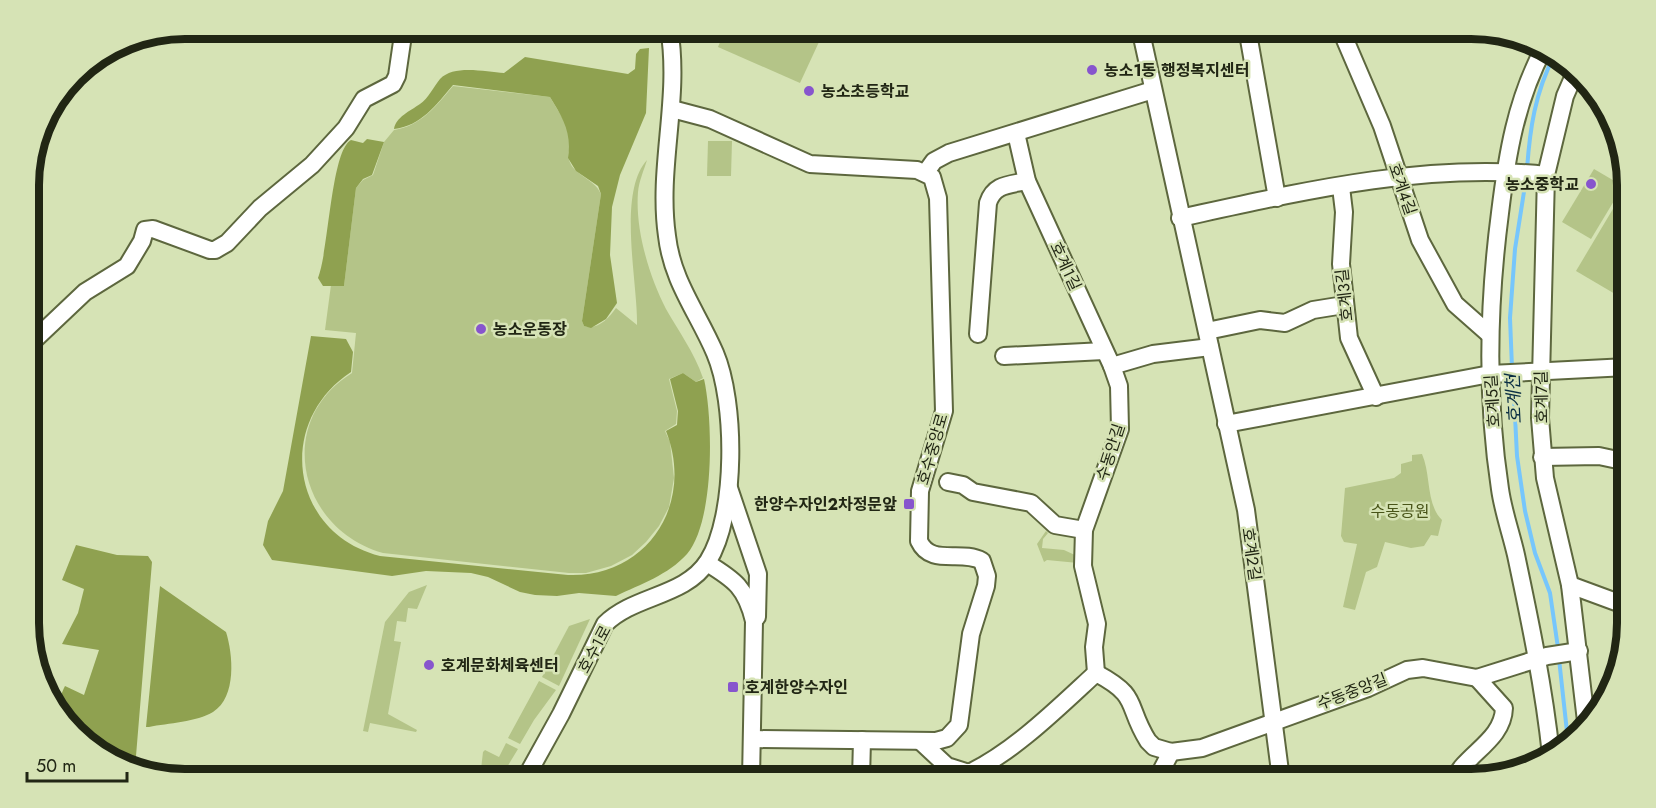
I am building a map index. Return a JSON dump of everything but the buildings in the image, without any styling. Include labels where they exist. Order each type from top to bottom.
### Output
[{"type":"street","points":[[39,336],[85,292],[127,266],[142,241],[145,230],[153,229],[210,250],[221,248],[260,208],[312,165],[346,128],[363,99],[393,84],[398,76],[403,39]]},
{"type":"street","points":[[670,39],[674,72],[664,202],[667,237],[675,273],[714,351],[724,378],[729,408],[727,482],[722,527],[717,544],[706,563],[742,588],[749,600],[754,621],[751,769]]},
{"type":"street","name":"호계2길","points":[[1142,39],[1246,510],[1280,769]]},
{"type":"street","points":[[1248,39],[1277,198]]},
{"type":"street","name":"호계4길","points":[[1345,39],[1382,126],[1420,240],[1455,304],[1489,334]]},
{"type":"street","name":"호계5길","points":[[1540,57],[1522,97],[1505,170],[1489,334],[1500,491],[1541,658],[1550,745]]},
{"type":"street","name":"호계7길","points":[[1572,80],[1541,174],[1534,370],[1542,457],[1570,585],[1574,652],[1585,714]]},
{"type":"street","points":[[672,109],[710,119],[810,164],[904,168],[926,172],[934,161],[949,153],[1153,90]]},
{"type":"street","name":"호계1길","points":[[1016,133],[1027,182],[1112,366]]},
{"type":"street","points":[[1180,218],[1277,198],[1400,178],[1505,170],[1541,174]]},
{"type":"street","name":"호수중앙로","points":[[752,739],[936,741],[948,738],[959,725],[971,634],[987,576],[982,561],[974,556],[934,556],[922,549],[919,541],[920,491],[944,411],[938,198],[932,177],[926,172]]},
{"type":"street","points":[[978,334],[988,203],[992,193],[998,187],[1027,182]]},
{"type":"street","name":"호계3길","points":[[1341,187],[1344,212],[1341,264],[1348,338],[1376,397]]},
{"type":"street","points":[[1112,366],[1208,339],[1260,320],[1285,323],[1312,310],[1344,305]]},
{"type":"street","points":[[1004,356],[1104,351]]},
{"type":"street","name":"수동안길","points":[[1096,673],[1094,647],[1097,624],[1083,566],[1084,530],[1120,429],[1119,386],[1112,366]]},
{"type":"street","points":[[1226,424],[1490,374],[1617,367]]},
{"type":"street","points":[[1542,457],[1599,456],[1617,460]]},
{"type":"street","points":[[727,482],[758,574],[759,603],[754,641]]},
{"type":"street","points":[[948,482],[963,485],[973,492],[1031,503],[1055,525],[1084,530]]},
{"type":"street","name":"호수1로","points":[[531,769],[561,714],[605,624],[614,615],[675,589],[706,563]]},
{"type":"street","points":[[1570,585],[1617,602]]},
{"type":"street","name":"수동중앙길","points":[[1171,752],[1202,748],[1368,688],[1407,670],[1423,668],[1478,678],[1541,658],[1574,652]]},
{"type":"street","points":[[977,769],[1053,713],[1096,673],[1120,685],[1128,695],[1148,741],[1154,747],[1171,752],[1162,769]]},
{"type":"street","points":[[1459,769],[1491,737],[1504,717],[1504,708],[1478,678]]},
{"type":"street","points":[[861,769],[862,741]]},
{"type":"street","points":[[920,741],[947,765],[958,769]]},
{"type":"green space","points":[[721,39],[820,39],[800,83],[718,47]]},
{"type":"green space","points":[[649,48],[646,113],[620,175],[612,207],[610,255],[617,303],[606,319],[591,328],[584,326],[582,321],[601,194],[598,186],[576,171],[568,158],[569,141],[565,126],[550,97],[453,85],[420,119],[394,129],[400,118],[426,99],[446,74],[462,70],[504,73],[525,57],[628,74],[635,69],[636,54],[640,49]]},
{"type":"green space","name":"농소운동장","points":[[453,86],[550,97],[563,118],[569,135],[569,158],[572,165],[579,174],[594,184],[601,194],[582,321],[584,326],[598,325],[606,320],[616,308],[637,325],[631,216],[638,175],[647,160],[638,192],[639,221],[644,252],[666,309],[691,351],[703,378],[696,382],[683,373],[669,379],[677,411],[676,424],[665,431],[670,442],[674,478],[669,507],[659,526],[646,542],[632,555],[611,566],[586,573],[569,573],[383,553],[354,540],[331,522],[315,498],[306,472],[305,445],[312,418],[327,394],[352,373],[356,333],[325,330],[331,285],[344,286],[356,188],[363,180],[373,175],[384,142],[394,130],[420,120]]},
{"type":"green space","points":[[367,139],[384,142],[372,175],[363,179],[356,188],[344,286],[323,286],[318,278],[339,162],[344,148],[351,140],[363,143]]},
{"type":"green space","points":[[708,141],[732,141],[731,176],[707,176]]},
{"type":"green space","points":[[1594,169],[1617,182],[1617,196],[1591,239],[1562,222]]},
{"type":"green space","points":[[1617,202],[1617,295],[1576,271]]},
{"type":"green space","points":[[311,336],[346,339],[353,352],[351,372],[327,393],[311,419],[303,446],[303,474],[311,501],[327,525],[350,544],[380,556],[568,575],[596,573],[621,564],[641,550],[658,532],[669,509],[674,485],[673,458],[666,431],[677,425],[678,411],[670,379],[683,373],[696,382],[704,379],[709,419],[707,495],[696,539],[687,554],[671,568],[616,596],[579,593],[557,596],[535,595],[520,592],[488,577],[471,573],[426,571],[392,576],[272,560],[263,545],[268,521],[283,491]]},
{"type":"green space","name":"수동공원","points":[[1422,454],[1433,506],[1442,520],[1438,536],[1431,535],[1424,546],[1411,548],[1385,542],[1377,567],[1366,572],[1355,610],[1343,607],[1357,544],[1344,542],[1341,536],[1345,488],[1394,478],[1401,473],[1401,464],[1412,461],[1412,455]]},
{"type":"green space","points":[[1046,531],[1048,533],[1043,539],[1042,548],[1064,550],[1077,556],[1078,563],[1047,560],[1044,562],[1037,544]]},
{"type":"green space","points":[[76,545],[117,555],[148,556],[152,562],[136,760],[120,754],[89,733],[75,719],[60,698],[65,686],[84,695],[99,650],[62,644],[78,613],[84,589],[62,580]]},
{"type":"green space","points":[[427,585],[417,609],[408,608],[406,622],[397,621],[394,641],[401,642],[388,714],[417,730],[416,732],[370,723],[368,732],[363,731],[385,622],[409,592]]},
{"type":"green space","points":[[160,586],[226,632],[231,663],[230,686],[221,705],[213,712],[191,720],[146,727]]},
{"type":"green space","points":[[590,619],[559,686],[542,677],[569,626]]},
{"type":"green space","points":[[539,681],[556,690],[520,744],[508,738]]},
{"type":"green space","points":[[506,743],[518,749],[506,769],[481,769],[485,750],[499,757]]},
{"type":"waterway","name":"호계천","points":[[1527,169],[1534,111],[1551,63]]},
{"type":"waterway","name":"호계천","points":[[1512,368],[1510,318],[1515,249],[1526,179]]},
{"type":"waterway","name":"호계천","points":[[1513,376],[1517,456],[1525,511],[1535,553],[1550,593],[1558,648]]},
{"type":"waterway","name":"호계천","points":[[1559,659],[1567,733]]},
{"type":"place","name":"농소1동 행정복지센터","points":[[1092,70]]},
{"type":"place","name":"농소초등학교","points":[[809,91]]},
{"type":"place","name":"농소중학교","points":[[1591,184]]},
{"type":"place","name":"농소운동장","points":[[481,329]]},
{"type":"place","name":"한양수자인2차정문앞","points":[[909,504]]},
{"type":"place","name":"호계문화체육센터","points":[[429,665]]},
{"type":"place","name":"호계한양수자인","points":[[733,687]]}]
